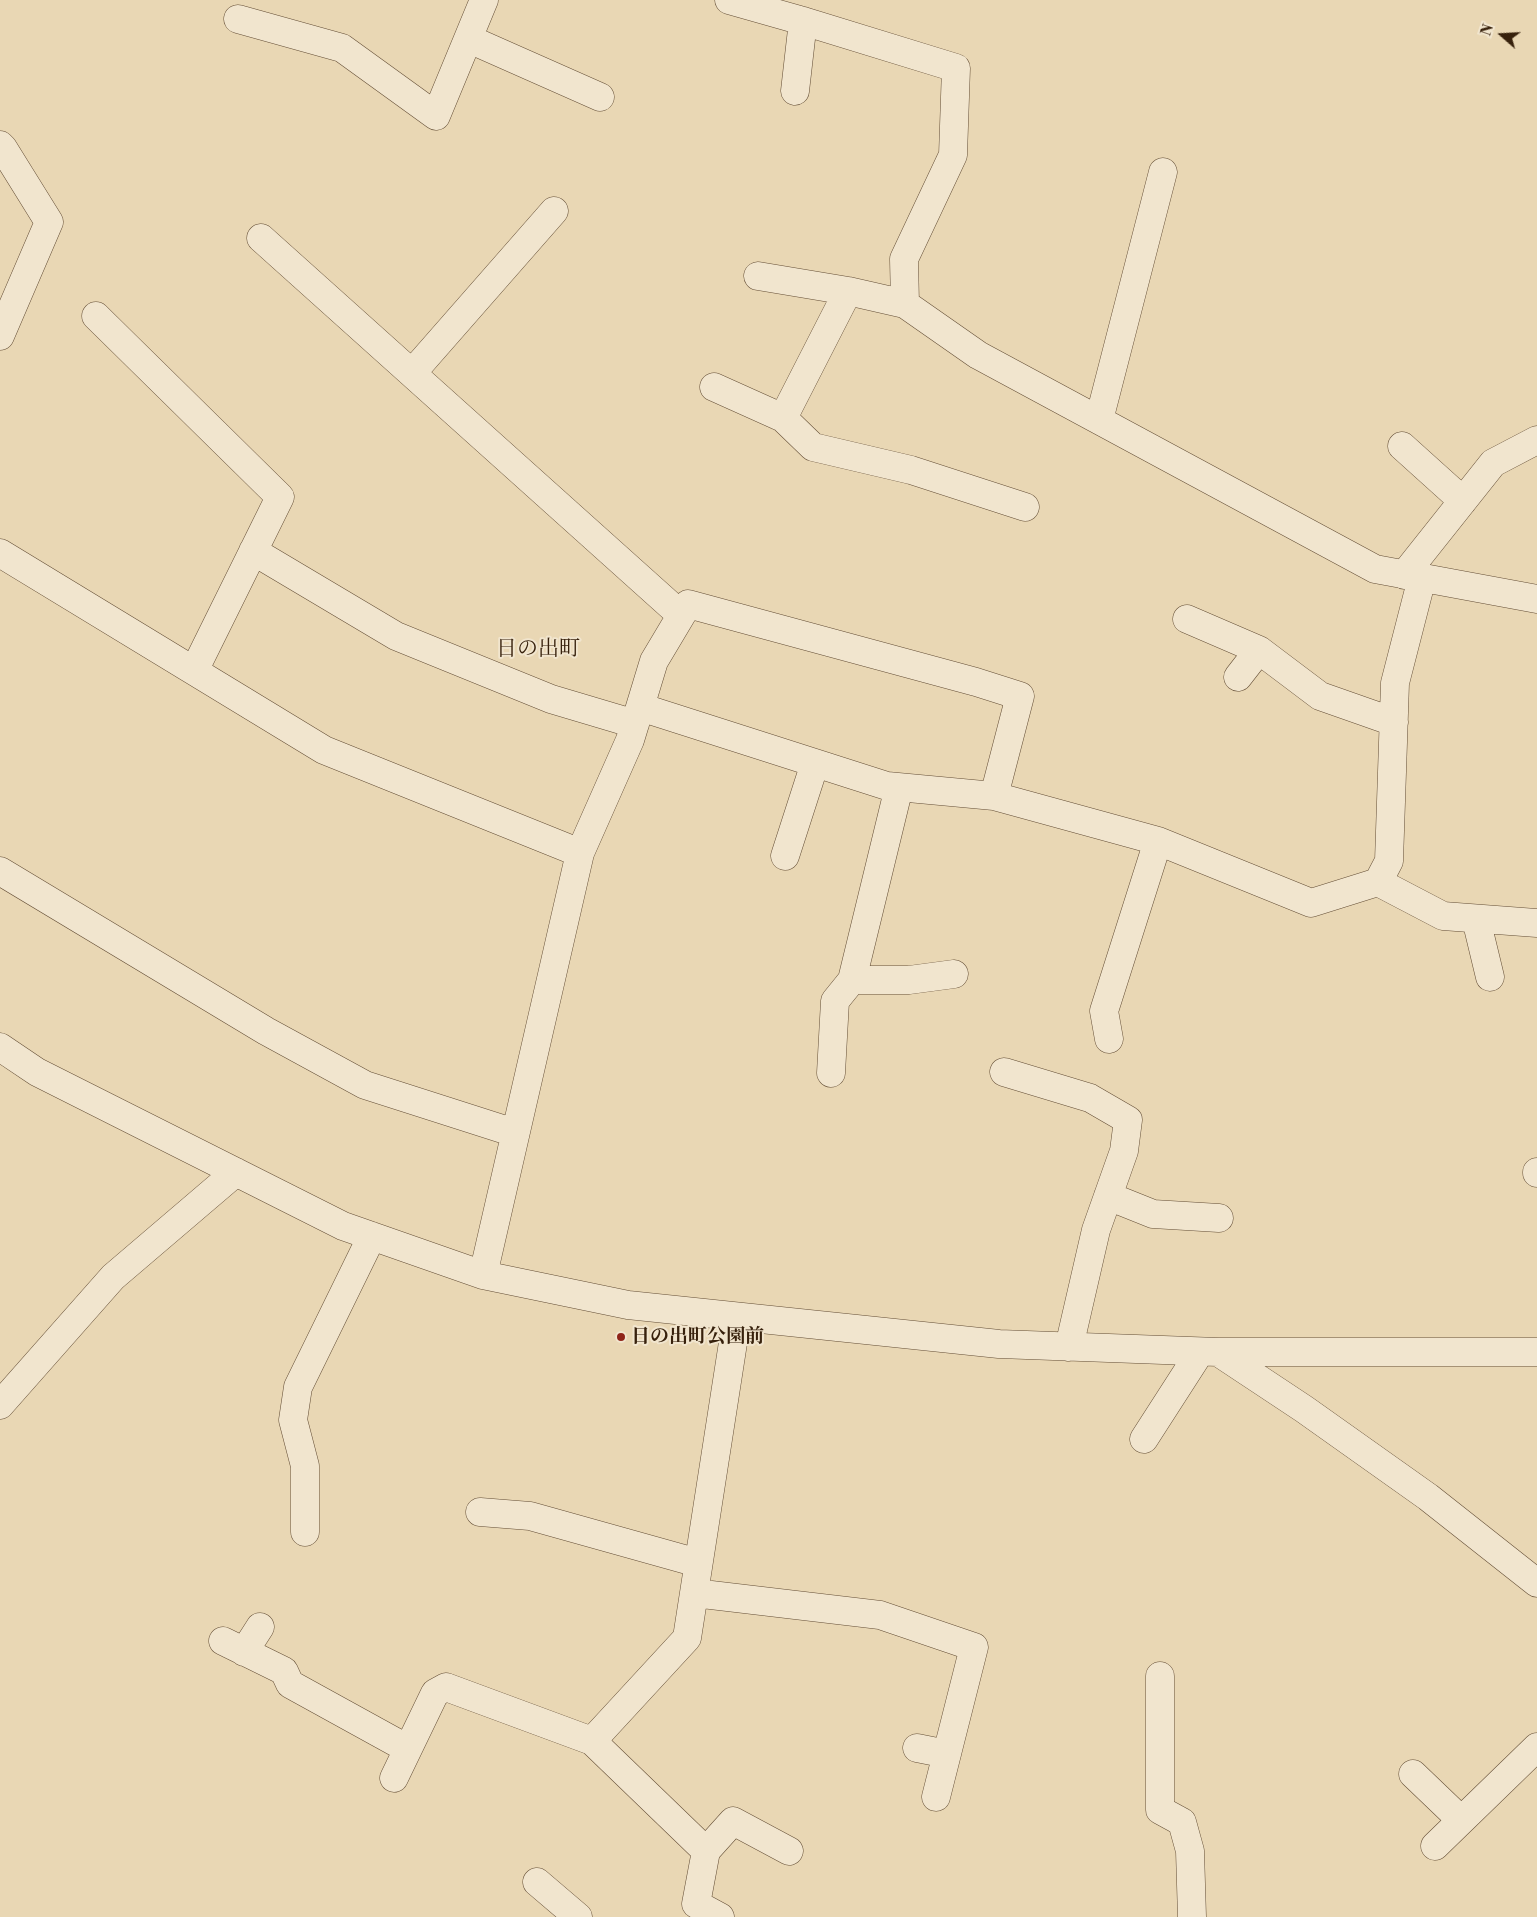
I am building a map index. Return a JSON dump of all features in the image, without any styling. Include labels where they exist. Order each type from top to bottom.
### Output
[{"type":"street","points":[[238,19],[342,48],[436,116],[470,39],[484,0]]},
{"type":"street","points":[[729,0],[803,21],[897,52],[956,68],[953,155],[904,259],[905,304]]},
{"type":"street","points":[[795,92],[803,21]]},
{"type":"street","points":[[470,39],[600,97]]},
{"type":"street","points":[[0,145],[4,148],[49,222],[0,336]]},
{"type":"street","points":[[1099,420],[1163,172]]},
{"type":"street","points":[[412,373],[554,211]]},
{"type":"street","points":[[261,238],[681,614]]},
{"type":"street","points":[[758,276],[848,291],[905,304],[978,355],[1375,569],[1537,599]]},
{"type":"street","points":[[783,418],[848,291]]},
{"type":"street","points":[[96,316],[280,497],[194,671]]},
{"type":"street","points":[[714,387],[783,418],[813,447],[911,470],[1025,507]]},
{"type":"street","points":[[253,551],[396,636],[552,700],[638,716],[815,763],[888,786],[994,796],[1158,841],[1311,903],[1378,882],[1389,861],[1395,684],[1413,576],[1463,500],[1492,463],[1537,440]]},
{"type":"street","points":[[1402,446],[1463,500]]},
{"type":"street","points":[[0,553],[324,750],[580,853]]},
{"type":"street","points":[[483,1275],[580,853],[638,716],[654,661],[688,604],[976,682],[1020,696],[994,796]]},
{"type":"street","points":[[1187,619],[1259,650],[1320,696],[1394,722]]},
{"type":"street","points":[[1238,677],[1259,650]]},
{"type":"street","points":[[785,856],[815,763]]},
{"type":"street","points":[[831,1073],[835,1001],[852,980],[899,787]]},
{"type":"street","points":[[1109,1039],[1104,1011],[1158,841]]},
{"type":"street","points":[[0,871],[266,1032],[365,1085],[515,1133]]},
{"type":"street","points":[[1378,882],[1443,916],[1537,923]]},
{"type":"street","points":[[1476,919],[1490,977]]},
{"type":"street","points":[[852,980],[909,980],[954,974]]},
{"type":"street","points":[[0,1047],[37,1072],[343,1226],[483,1275],[628,1305],[999,1344],[1209,1352],[1537,1352]]},
{"type":"street","points":[[1004,1072],[1090,1098],[1128,1120],[1124,1152],[1096,1230],[1069,1347]]},
{"type":"street","points":[[0,1405],[114,1277],[236,1172]]},
{"type":"street","points":[[1108,1196],[1153,1214],[1219,1218]]},
{"type":"street","points":[[305,1532],[305,1466],[293,1420],[298,1387],[372,1236]]},
{"type":"street","points":[[592,1741],[687,1638],[737,1317]]},
{"type":"street","points":[[1144,1438],[1209,1352]]},
{"type":"street","points":[[1209,1352],[1304,1409],[1428,1497],[1537,1583]]},
{"type":"street","points":[[480,1512],[530,1516],[698,1564]]},
{"type":"street","points":[[694,1593],[880,1615],[974,1647],[936,1797]]},
{"type":"street","points":[[260,1627],[233,1647],[284,1671],[290,1684],[408,1749]]},
{"type":"street","points":[[1160,1676],[1160,1810],[1182,1822],[1190,1851],[1192,1917]]},
{"type":"street","points":[[394,1778],[435,1693],[446,1687],[592,1741],[706,1851]]},
{"type":"street","points":[[1435,1846],[1537,1747]]},
{"type":"street","points":[[917,1748],[947,1754]]},
{"type":"street","points":[[1413,1774],[1460,1820]]},
{"type":"street","points":[[720,1917],[696,1904],[706,1851],[733,1821],[789,1852]]},
{"type":"street","points":[[537,1882],[578,1917]]},
{"type":"place","name":"日の出町公園前","points":[[621,1337]]},
{"type":"district","name":"日の出町","points":[[538,650]]}]
